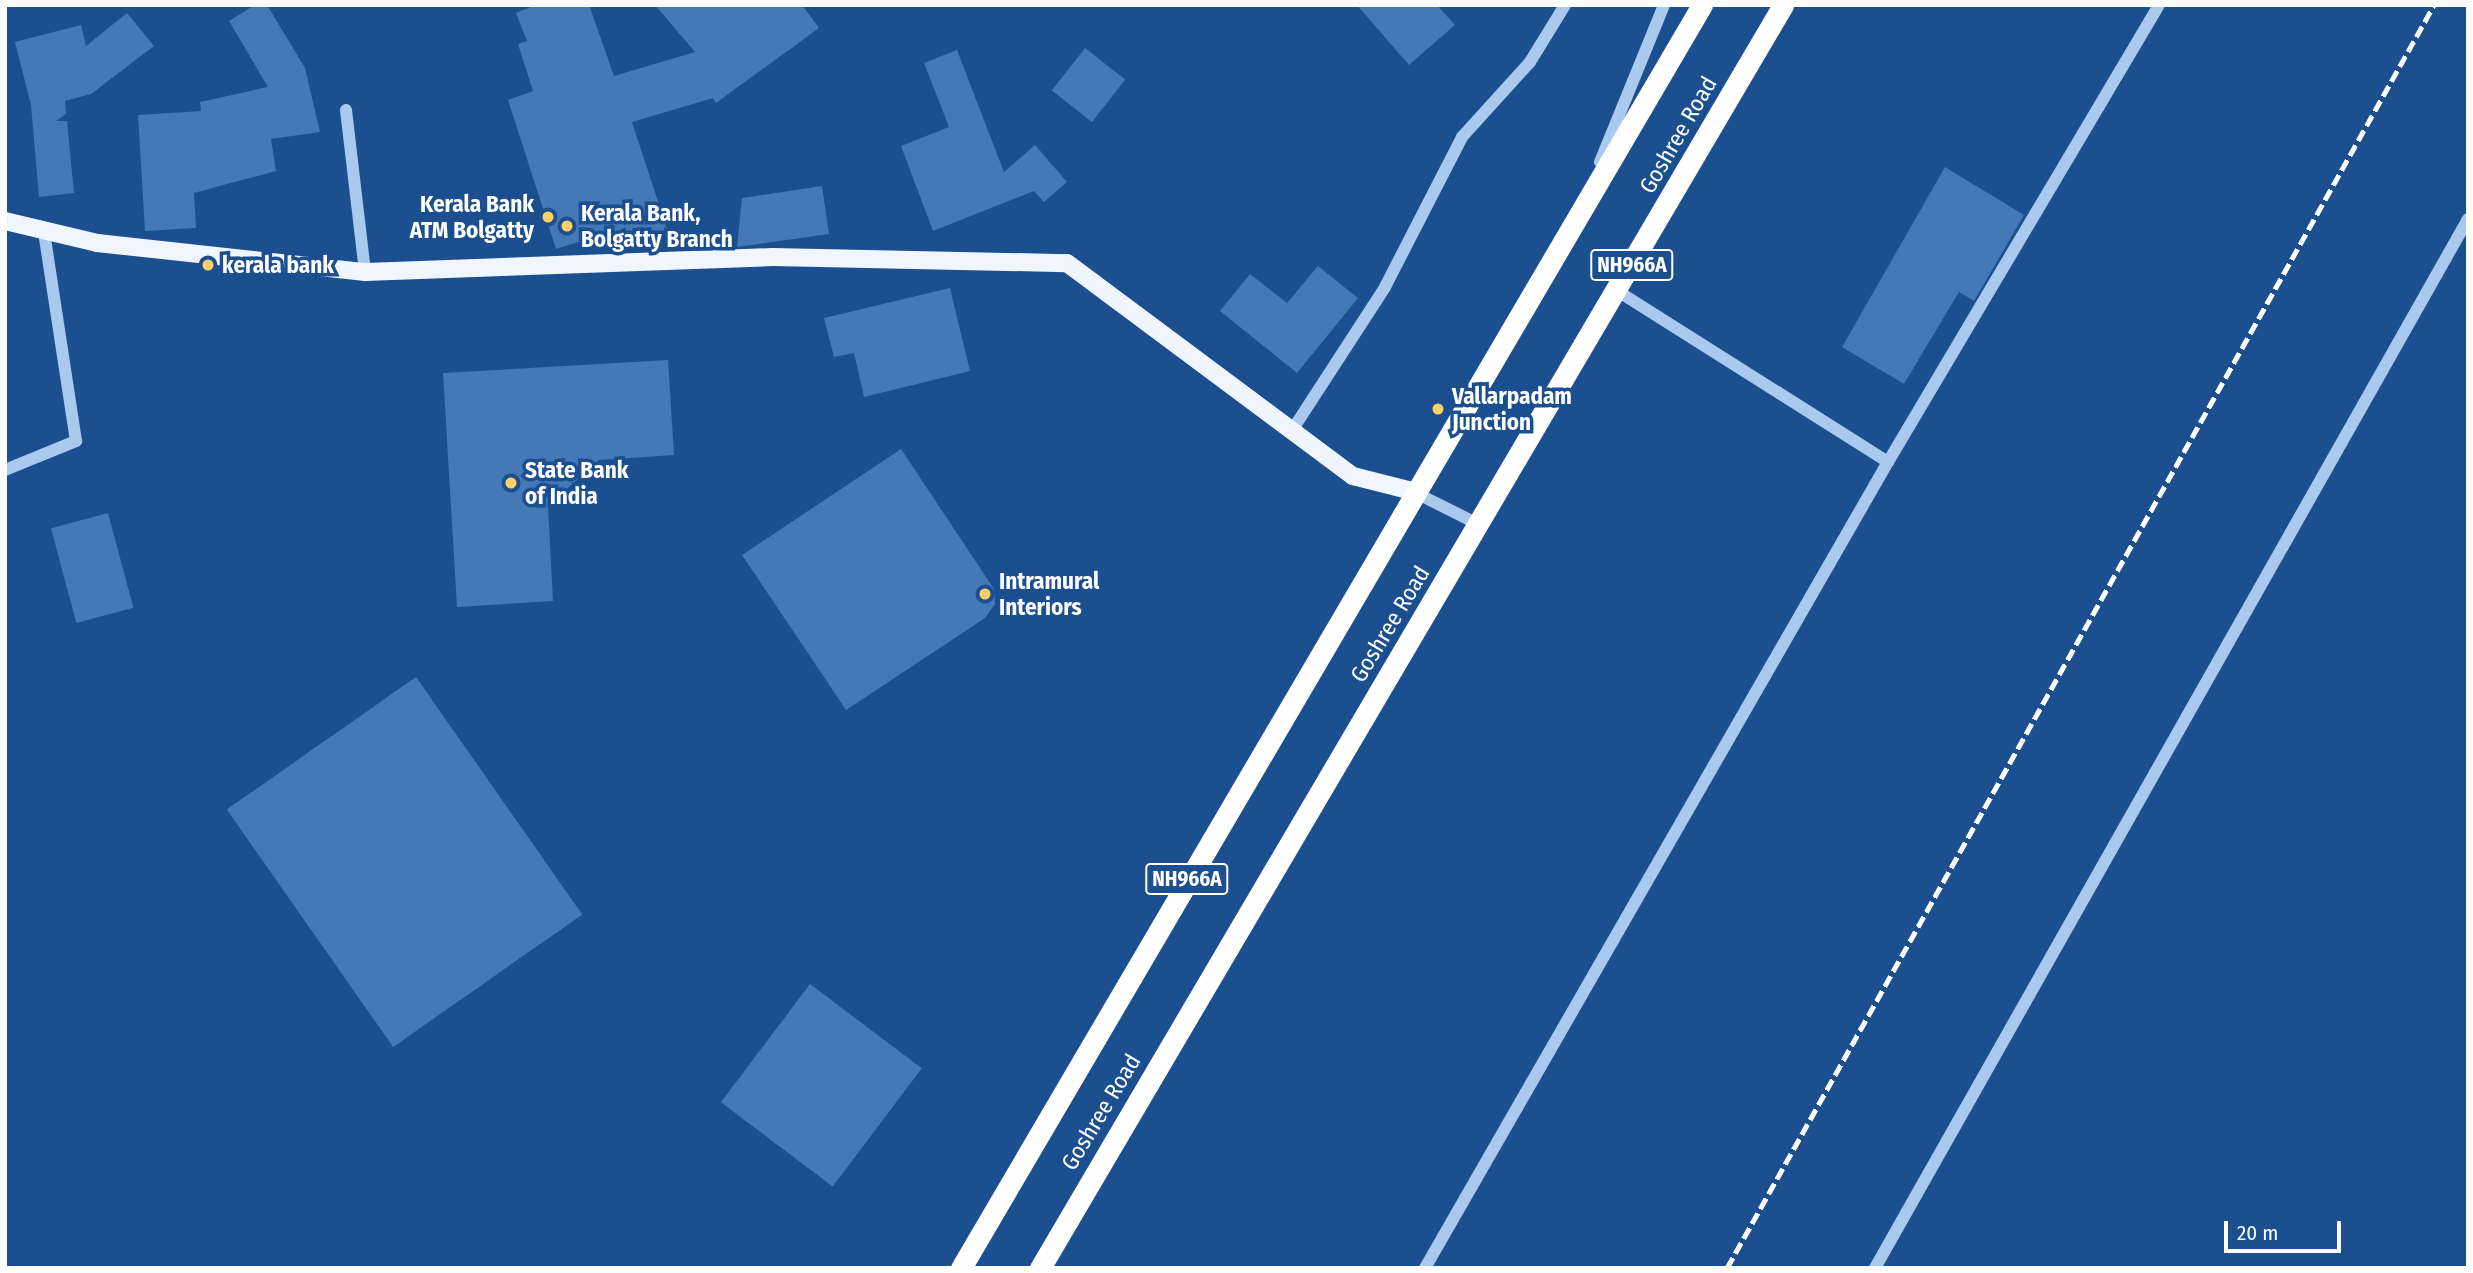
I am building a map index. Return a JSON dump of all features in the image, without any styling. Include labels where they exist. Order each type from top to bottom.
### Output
[{"type":"highway","name":"Goshree Road","points":[[961,1268],[1412,491],[1702,5]]},
{"type":"highway","name":"Goshree Road","points":[[1040,1268],[1618,291],[1783,5]]},
{"type":"main road","points":[[5,221],[97,243],[365,272],[773,257],[1067,263],[1353,476],[1412,491]]},
{"type":"street","points":[[1291,432],[1385,287],[1462,137],[1530,62],[1565,5]]},
{"type":"street","points":[[1582,207],[1664,5]]},
{"type":"street","points":[[1425,1268],[1888,462],[2159,5]]},
{"type":"street","points":[[346,110],[365,272]]},
{"type":"street","points":[[1875,1268],[2468,219]]},
{"type":"street","points":[[5,470],[76,441],[44,231]]},
{"type":"street","points":[[1618,291],[1888,462]]},
{"type":"street","points":[[1412,491],[1480,525]]},
{"type":"building","points":[[255,5],[267,5],[305,68],[320,132],[271,139],[276,171],[194,193],[196,228],[145,231],[138,115],[201,111],[200,102],[268,87],[229,21]]},
{"type":"building","points":[[536,5],[589,5],[614,76],[695,52],[655,5],[802,5],[819,28],[716,103],[713,98],[632,122],[669,235],[617,251],[610,232],[556,249],[508,100],[533,91],[518,44],[527,41],[516,13]]},
{"type":"building","points":[[1357,5],[1437,5],[1455,25],[1409,65]]},
{"type":"building","points":[[127,13],[154,46],[91,94],[65,101],[66,114],[56,121],[67,121],[74,193],[39,197],[31,105],[15,42],[81,25],[86,46]]},
{"type":"building","points":[[1085,48],[1125,79],[1092,122],[1052,91]]},
{"type":"building","points":[[957,50],[1004,172],[1035,145],[1067,182],[1044,202],[1034,191],[933,231],[901,146],[949,127],[924,63]]},
{"type":"building","points":[[1945,167],[2024,215],[1974,301],[1959,292],[1904,384],[1842,347]]},
{"type":"building","points":[[822,186],[829,234],[737,247],[742,198]]},
{"type":"building","points":[[1318,266],[1358,298],[1297,373],[1220,311],[1250,274],[1287,303]]},
{"type":"building","points":[[950,288],[970,371],[864,397],[854,353],[834,357],[824,318]]},
{"type":"building","name":"State Bank of India","points":[[668,360],[674,455],[599,460],[548,506],[553,601],[457,607],[443,373]]},
{"type":"building","points":[[901,449],[994,589],[995,604],[985,618],[846,710],[742,555]]},
{"type":"building","points":[[108,513],[133,608],[76,623],[51,528]]},
{"type":"building","points":[[416,677],[582,915],[393,1047],[227,809]]},
{"type":"building","points":[[810,984],[922,1068],[833,1186],[721,1102]]},
{"type":"railway","points":[[1727,1268],[2434,5]]},
{"type":"place","name":"Kerala Bank ATM Bolgatty","points":[[548,217]]},
{"type":"place","name":"Kerala Bank, Bolgatty Branch","points":[[567,226]]},
{"type":"place","name":"kerala bank","points":[[208,265]]},
{"type":"place","name":"Vallarpadam Junction","points":[[1438,409]]},
{"type":"place","name":"State Bank of India","points":[[511,483]]},
{"type":"place","name":"Intramural Interiors","points":[[985,594]]}]
